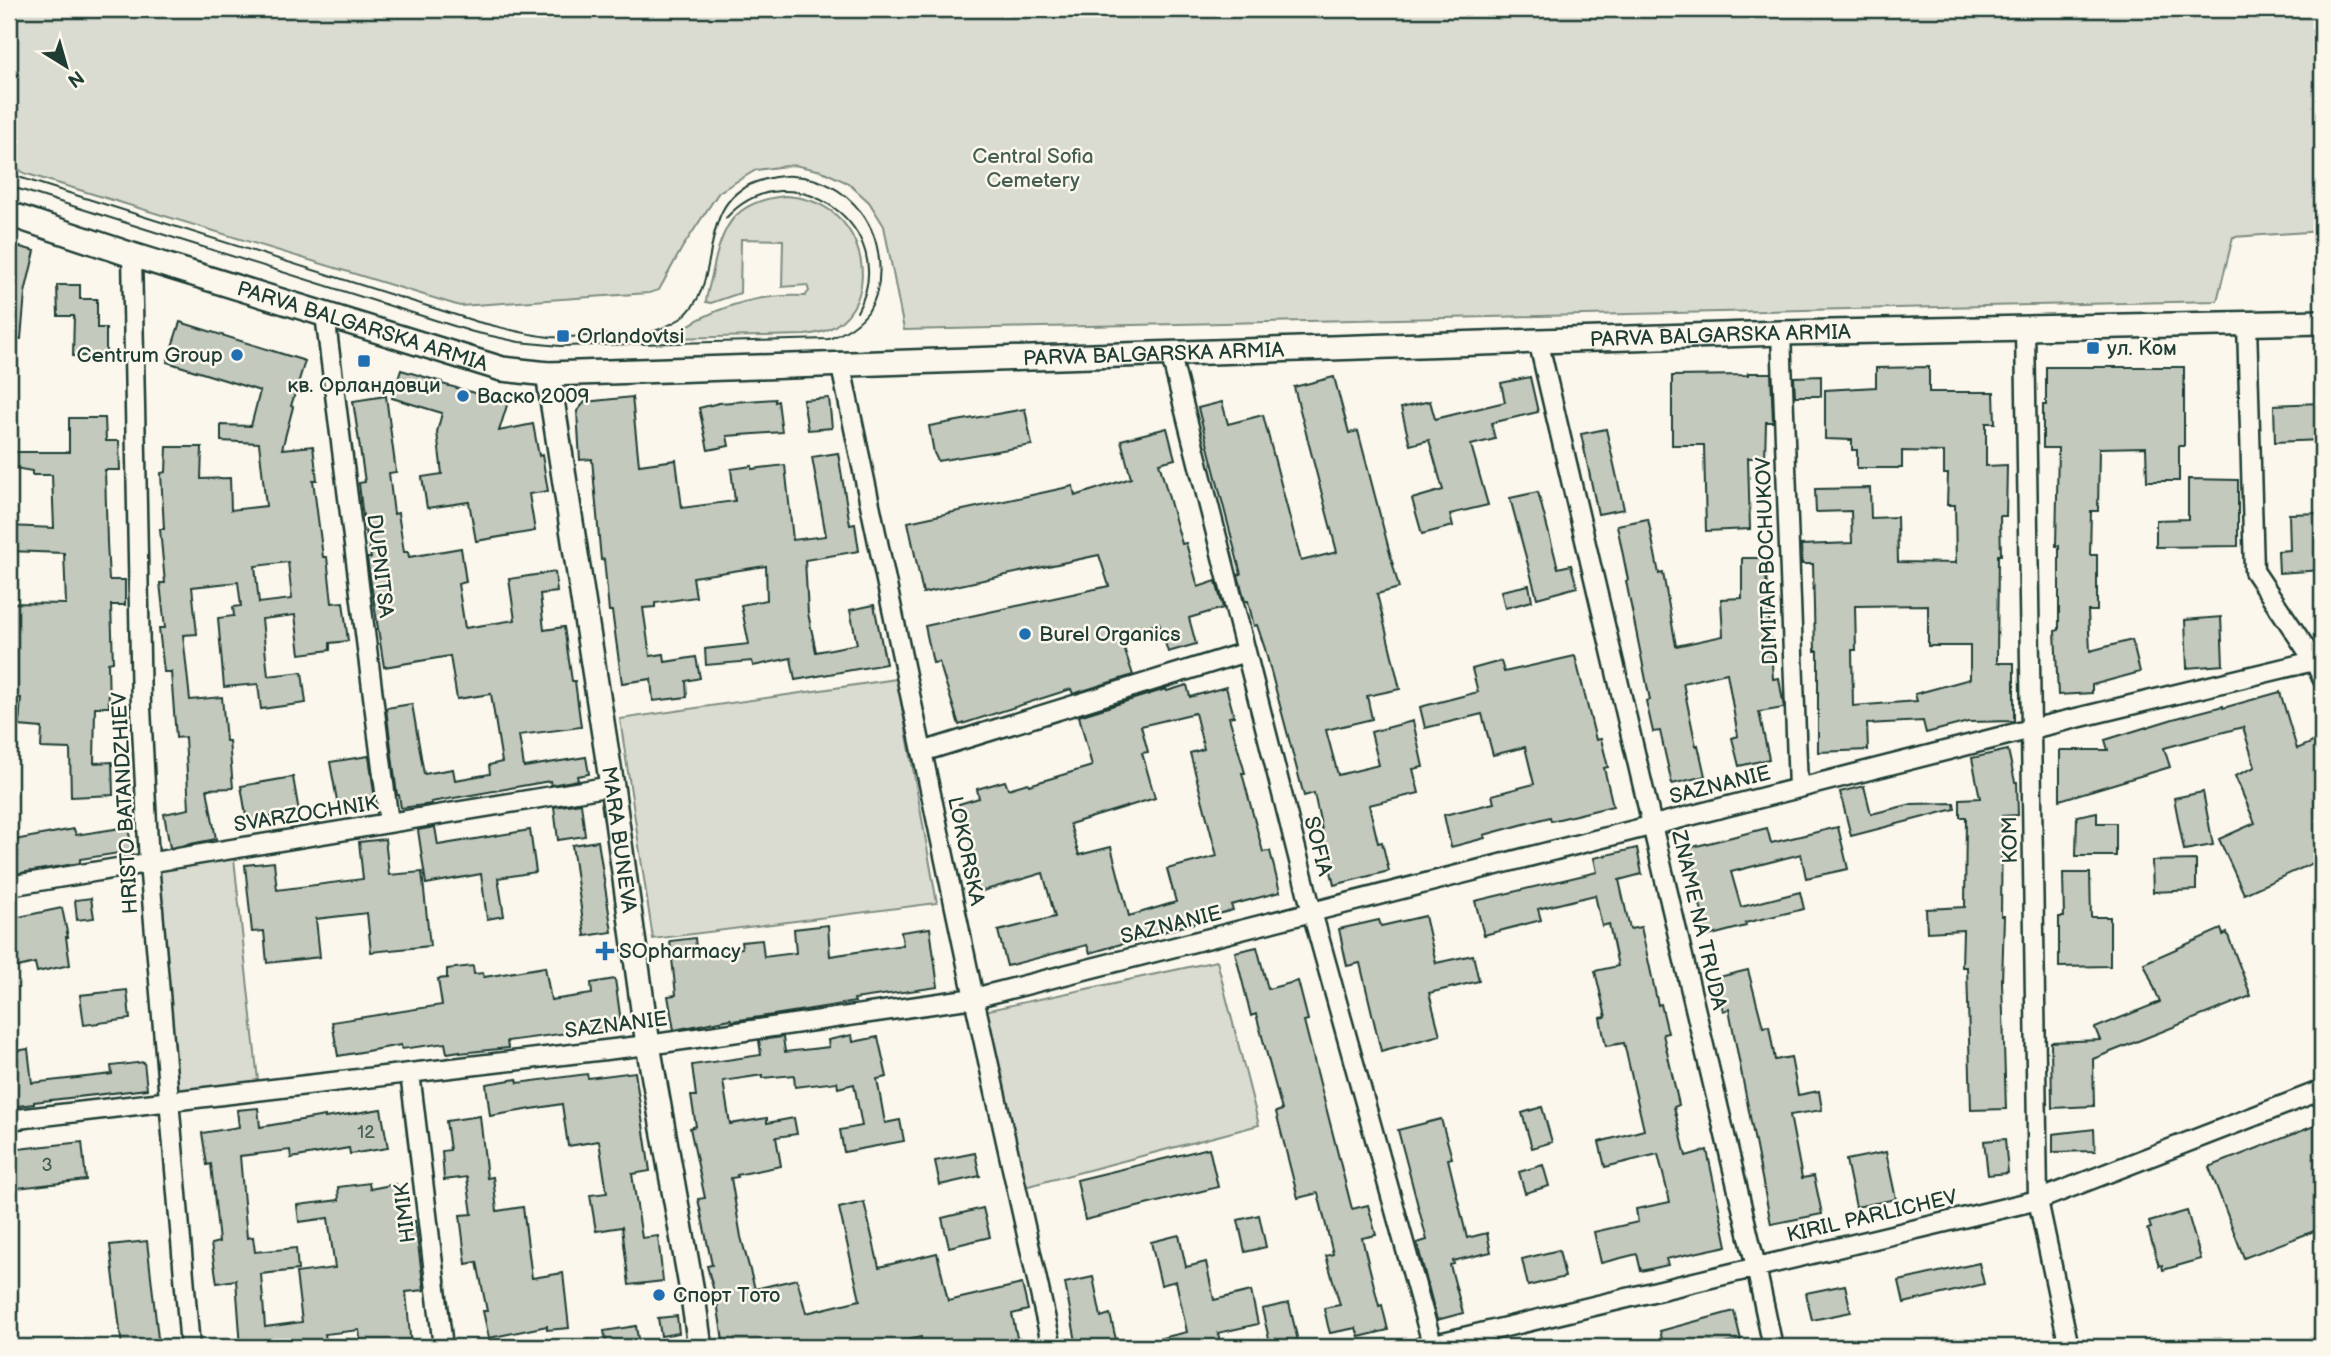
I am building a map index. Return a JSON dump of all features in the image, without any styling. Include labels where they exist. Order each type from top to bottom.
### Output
[{"type":"street","name":"PARVA BALGARSKA ARMIA","points":[[9,214],[132,255],[502,369],[548,374],[1781,332],[2322,322]]},
{"type":"street","name":"HRISTO BATANDZHIEV","points":[[132,255],[141,708],[149,863],[190,1347]]},
{"type":"street","name":"DUPNITSA","points":[[326,315],[389,823]]},
{"type":"street","points":[[2247,324],[2254,571],[2318,660],[2322,678]]},
{"type":"street","name":"KOM","points":[[2025,328],[2038,1200],[2069,1347]]},
{"type":"street","name":"DIMITAR BOCHUKOV","points":[[1781,332],[1798,788]]},
{"type":"street","name":"ZNAME NA TRUDA","points":[[1538,340],[1773,1347]]},
{"type":"street","name":"SOFIA","points":[[1170,352],[1312,912],[1429,1346]]},
{"type":"street","name":"LOKORSKA","points":[[840,362],[974,998],[1052,1347]]},
{"type":"street","name":"MARA BUNEVA","points":[[548,374],[648,1045],[700,1347]]},
{"type":"street","points":[[922,752],[1246,652]]},
{"type":"street","name":"SAZNANIE","points":[[9,1120],[648,1045],[974,998],[2031,729],[2318,660]]},
{"type":"street","name":"SVARZOCHNIK","points":[[9,886],[611,786]]},
{"type":"street","name":"HIMIK","points":[[410,1073],[443,1347]]},
{"type":"street","name":"KIRIL PARLICHEV","points":[[1429,1346],[2038,1200],[2322,1090]]},
{"type":"green space","name":"Central Sofia Cemetery","points":[[9,9],[2322,9],[2322,231],[2233,237],[2217,301],[904,330],[884,226],[869,202],[848,183],[822,171],[794,165],[756,170],[719,192],[682,248],[659,290],[649,293],[460,306],[24,173],[9,162]]},
{"type":"green space","points":[[785,196],[806,199],[830,210],[847,228],[856,243],[862,276],[853,308],[842,321],[814,334],[670,338],[700,319],[733,305],[769,297],[805,296],[809,291],[807,285],[782,287],[783,240],[741,239],[740,293],[711,303],[706,302],[721,240],[734,218],[754,203]]},
{"type":"green space","points":[[897,679],[937,903],[653,939],[620,719]]},
{"type":"green space","points":[[233,849],[259,1090],[169,1101],[149,863]]},
{"type":"green space","points":[[1217,961],[1259,1125],[1017,1189],[984,1011]]},
{"type":"building","points":[[9,244],[35,251],[25,293],[21,339],[9,338]]},
{"type":"building","points":[[57,285],[80,285],[80,299],[97,299],[97,328],[106,328],[106,356],[73,356],[74,316],[58,316]]},
{"type":"building","points":[[180,322],[305,361],[291,406],[293,407],[282,449],[313,446],[317,480],[313,480],[323,557],[327,557],[332,603],[343,602],[348,641],[330,643],[330,650],[300,654],[295,615],[262,619],[268,676],[302,672],[306,703],[261,709],[258,684],[224,687],[218,618],[234,616],[233,607],[241,606],[238,582],[192,587],[197,634],[183,635],[190,700],[222,697],[233,788],[207,789],[216,839],[170,848],[164,814],[189,809],[185,737],[176,738],[171,672],[164,672],[159,628],[165,628],[160,583],[165,583],[160,529],[164,529],[161,473],[166,472],[167,447],[202,447],[201,479],[230,478],[231,510],[266,506],[259,443],[221,441],[221,425],[251,426],[260,391],[167,362]],"holes":[[[288,562],[292,599],[259,603],[255,566]]]},
{"type":"building","points":[[1929,367],[1929,392],[1994,392],[1995,423],[1986,423],[1986,466],[2007,465],[2006,516],[2000,516],[2001,555],[1998,555],[1997,663],[2014,663],[2014,721],[1968,722],[1926,733],[1923,721],[1867,724],[1868,750],[1818,752],[1818,651],[1815,651],[1813,564],[1802,564],[1801,545],[1852,543],[1851,511],[1816,512],[1815,489],[1870,488],[1871,518],[1897,517],[1898,562],[1956,563],[1955,505],[1947,505],[1948,474],[1944,474],[1944,452],[1902,451],[1902,468],[1857,468],[1857,450],[1852,450],[1852,440],[1825,439],[1825,390],[1876,387],[1876,368]],"holes":[[[1928,605],[1928,646],[1970,646],[1970,679],[1915,694],[1917,701],[1853,706],[1852,650],[1856,650],[1855,606]]]},
{"type":"building","points":[[2046,367],[2184,367],[2184,446],[2179,446],[2179,481],[2147,481],[2146,447],[2099,448],[2098,511],[2091,511],[2090,555],[2097,555],[2097,611],[2088,611],[2090,651],[2132,640],[2140,672],[2092,685],[2092,693],[2058,695],[2055,631],[2059,630],[2059,546],[2056,546],[2058,448],[2043,448]]},
{"type":"building","points":[[401,370],[508,402],[499,431],[533,424],[548,491],[529,494],[535,531],[476,541],[469,502],[427,508],[422,477],[442,474],[437,432],[442,413],[392,398]]},
{"type":"building","points":[[1771,373],[1773,422],[1766,422],[1765,458],[1748,458],[1750,529],[1706,531],[1704,445],[1672,445],[1672,376]]},
{"type":"building","points":[[1821,376],[1821,396],[1795,396],[1794,377]]},
{"type":"building","points":[[1334,377],[1349,433],[1358,431],[1399,588],[1377,594],[1400,689],[1367,696],[1372,719],[1326,730],[1338,775],[1379,765],[1371,732],[1413,721],[1423,767],[1413,769],[1419,793],[1369,805],[1378,843],[1382,842],[1389,871],[1334,885],[1314,793],[1304,796],[1265,649],[1257,625],[1254,626],[1248,601],[1245,601],[1238,575],[1241,574],[1198,408],[1222,402],[1228,424],[1263,415],[1301,561],[1337,552],[1294,387]]},
{"type":"building","points":[[1530,377],[1538,412],[1491,423],[1495,439],[1471,445],[1488,505],[1450,514],[1453,526],[1422,534],[1412,499],[1443,490],[1429,440],[1410,445],[1401,408],[1430,401],[1435,419],[1505,402],[1501,383]]},
{"type":"building","points":[[386,396],[396,472],[389,473],[394,514],[398,513],[404,552],[408,552],[409,557],[461,548],[466,582],[458,584],[465,628],[515,620],[509,579],[555,572],[557,592],[540,594],[544,630],[564,627],[581,727],[519,735],[524,767],[586,757],[589,774],[577,776],[578,780],[551,785],[550,781],[401,808],[386,708],[412,704],[424,774],[453,769],[455,780],[490,774],[489,765],[502,762],[491,694],[457,699],[450,656],[384,667],[367,558],[371,558],[359,483],[365,482],[353,401]]},
{"type":"building","points":[[632,397],[639,465],[676,460],[682,508],[735,501],[731,469],[785,465],[793,540],[826,536],[812,457],[838,453],[850,525],[855,524],[859,551],[805,560],[808,613],[816,652],[857,644],[850,610],[874,605],[886,664],[795,680],[791,658],[753,666],[752,661],[706,665],[705,649],[749,644],[741,605],[767,600],[766,566],[693,577],[696,597],[655,603],[655,607],[643,608],[650,656],[664,654],[665,662],[696,657],[700,678],[686,681],[687,697],[653,701],[651,679],[622,683],[612,611],[609,611],[604,559],[601,560],[592,459],[580,460],[577,411],[585,402]]},
{"type":"building","points":[[829,398],[832,428],[808,430],[803,400]]},
{"type":"building","points":[[775,399],[775,402],[778,401],[782,432],[727,436],[729,446],[708,450],[699,408],[719,403]]},
{"type":"building","points":[[2320,403],[2322,440],[2275,442],[2274,405]]},
{"type":"building","points":[[1025,409],[1032,445],[938,461],[929,426]]},
{"type":"building","points":[[69,418],[105,418],[106,441],[119,441],[120,470],[105,470],[107,542],[109,580],[125,580],[125,605],[111,605],[113,662],[108,663],[109,707],[95,707],[94,763],[112,762],[113,795],[71,797],[70,749],[41,748],[42,728],[19,726],[21,698],[9,697],[9,603],[66,604],[64,553],[9,551],[9,526],[54,528],[52,475],[32,475],[32,471],[9,467],[9,452],[69,452]]},
{"type":"building","points":[[1167,428],[1175,459],[1159,463],[1182,544],[1186,543],[1198,587],[1216,581],[1223,608],[1189,618],[1196,644],[1168,652],[1159,623],[1120,636],[1133,675],[1073,694],[1071,689],[959,725],[939,662],[933,663],[925,626],[1109,586],[1099,555],[923,593],[908,522],[1073,486],[1075,496],[1131,478],[1121,440]]},
{"type":"building","points":[[1606,429],[1624,509],[1598,514],[1581,434]]},
{"type":"building","points":[[2188,479],[2238,480],[2238,546],[2156,547],[2156,520],[2188,519]]},
{"type":"building","points":[[1538,492],[1558,568],[1571,565],[1577,587],[1537,598],[1510,498]]},
{"type":"building","points":[[2322,513],[2322,570],[2279,573],[2278,551],[2290,550],[2289,514]]},
{"type":"building","points":[[1648,519],[1659,574],[1663,573],[1676,646],[1723,636],[1721,599],[1742,598],[1742,558],[1765,558],[1773,679],[1779,678],[1784,708],[1759,712],[1769,759],[1739,766],[1732,738],[1738,736],[1727,673],[1683,683],[1705,776],[1672,784],[1660,731],[1653,732],[1646,701],[1650,700],[1617,525]]},
{"type":"building","points":[[1529,585],[1532,601],[1505,608],[1501,591]]},
{"type":"building","points":[[2221,617],[2223,665],[2187,668],[2185,620]]},
{"type":"building","points":[[1575,656],[1596,740],[1601,739],[1608,767],[1604,768],[1613,806],[1551,821],[1550,817],[1451,847],[1444,815],[1494,803],[1492,795],[1534,784],[1525,747],[1493,755],[1482,714],[1425,728],[1420,707],[1478,692],[1472,669],[1501,661],[1504,672]]},
{"type":"building","points":[[1187,685],[1190,697],[1226,687],[1234,716],[1229,717],[1245,773],[1242,773],[1263,852],[1270,851],[1280,892],[1231,905],[1233,910],[1193,921],[1194,923],[1090,953],[1087,945],[1007,966],[998,931],[1055,917],[1043,873],[979,892],[971,864],[976,863],[959,804],[979,798],[977,789],[1005,781],[1008,789],[1092,766],[1079,716],[1166,689],[1167,691]],"holes":[[[1195,713],[1204,749],[1190,753],[1217,856],[1167,869],[1176,902],[1129,916],[1111,847],[1079,855],[1070,824],[1155,798],[1142,753],[1148,752],[1141,726]]]},
{"type":"building","points":[[2280,692],[2297,749],[2322,738],[2322,859],[2244,894],[2219,839],[2255,823],[2235,776],[2255,767],[2243,727],[2164,748],[2170,767],[2060,800],[2060,750],[2108,750],[2105,740],[2173,719]]},
{"type":"building","points":[[2008,750],[2017,782],[2018,815],[2002,816],[2001,916],[2004,916],[2002,982],[2006,1109],[1971,1110],[1967,967],[1962,967],[1963,930],[1927,932],[1926,909],[1965,907],[1966,817],[1960,817],[1960,799],[1980,798],[1972,758]]},
{"type":"building","points":[[369,756],[375,800],[338,806],[330,762]]},
{"type":"building","points":[[293,777],[299,812],[247,821],[241,786]]},
{"type":"building","points":[[1864,786],[1871,814],[1912,804],[1954,803],[1955,809],[1851,836],[1840,792]]},
{"type":"building","points":[[2203,792],[2213,845],[2184,850],[2174,798]]},
{"type":"building","points":[[581,803],[585,836],[558,840],[554,807]]},
{"type":"building","points":[[2097,812],[2097,823],[2116,823],[2116,856],[2076,856],[2077,816]]},
{"type":"building","points":[[128,827],[132,851],[80,859],[80,863],[9,875],[9,841],[74,829],[76,835]]},
{"type":"building","points":[[435,827],[438,845],[530,830],[536,872],[498,878],[504,916],[487,919],[481,874],[426,884],[418,830]]},
{"type":"building","points":[[1838,827],[1848,869],[1806,878],[1801,854],[1731,872],[1741,907],[1800,892],[1804,909],[1745,923],[1746,926],[1708,936],[1698,896],[1702,895],[1689,848],[1767,828],[1771,843]]},
{"type":"building","points":[[385,839],[389,875],[422,872],[430,946],[371,952],[367,913],[316,919],[320,957],[267,963],[264,931],[252,932],[245,865],[274,862],[277,890],[363,879],[359,842]]},
{"type":"building","points":[[598,841],[612,932],[585,936],[572,845]]},
{"type":"building","points":[[1637,848],[1642,874],[1619,880],[1630,929],[1641,927],[1658,1005],[1661,1004],[1668,1033],[1663,1034],[1679,1105],[1674,1107],[1686,1156],[1707,1150],[1727,1246],[1666,1259],[1668,1265],[1641,1271],[1637,1254],[1601,1263],[1594,1232],[1638,1222],[1636,1209],[1670,1202],[1658,1154],[1605,1167],[1599,1142],[1644,1130],[1624,1043],[1606,1046],[1600,1018],[1606,1017],[1595,971],[1618,966],[1609,924],[1602,926],[1595,895],[1538,909],[1541,920],[1484,935],[1475,901],[1597,872],[1594,858]]},
{"type":"building","points":[[2196,860],[2196,890],[2153,892],[2152,861]]},
{"type":"building","points":[[2063,873],[2090,873],[2091,917],[2110,917],[2110,966],[2059,967],[2059,917],[2064,917]]},
{"type":"building","points":[[91,898],[94,918],[77,920],[75,900]]},
{"type":"building","points":[[62,908],[70,965],[37,972],[35,963],[9,969],[9,919]]},
{"type":"building","points":[[1425,916],[1436,963],[1473,955],[1479,981],[1429,993],[1440,1035],[1381,1051],[1360,963],[1347,966],[1339,929],[1379,920],[1381,926]]},
{"type":"building","points":[[828,925],[830,956],[903,945],[901,932],[930,928],[938,987],[674,1030],[668,996],[676,995],[670,941],[695,938],[697,956],[742,948],[741,942],[762,940],[764,957],[796,953],[794,929]]},
{"type":"building","points":[[2221,929],[2223,935],[2227,933],[2251,996],[2093,1059],[2094,1106],[2052,1108],[2051,1042],[2100,1040],[2095,1028],[2160,1002],[2144,963]]},
{"type":"building","points":[[1257,947],[1268,989],[1298,981],[1308,1020],[1304,1021],[1352,1209],[1368,1205],[1376,1235],[1362,1238],[1379,1306],[1382,1305],[1388,1330],[1359,1337],[1356,1328],[1330,1333],[1324,1308],[1340,1305],[1326,1256],[1333,1254],[1318,1193],[1298,1198],[1276,1112],[1282,1110],[1256,1014],[1251,1016],[1235,952]]},
{"type":"building","points":[[473,966],[474,974],[483,973],[484,977],[545,967],[551,1000],[592,994],[591,983],[615,979],[622,1029],[598,1032],[597,1029],[507,1041],[508,1048],[460,1053],[447,1053],[445,1043],[402,1049],[401,1045],[338,1056],[332,1022],[442,1005],[438,979],[447,978],[447,969]]},
{"type":"building","points":[[1748,970],[1763,1027],[1769,1026],[1775,1060],[1791,1057],[1798,1095],[1819,1091],[1822,1110],[1790,1115],[1802,1178],[1814,1176],[1822,1214],[1771,1224],[1729,1009],[1723,1011],[1715,978]]},
{"type":"building","points":[[127,990],[130,1019],[84,1025],[80,995]]},
{"type":"building","points":[[852,1035],[853,1042],[878,1037],[887,1077],[877,1079],[885,1123],[900,1120],[904,1141],[844,1152],[840,1130],[862,1126],[854,1084],[838,1088],[837,1082],[795,1087],[794,1075],[763,1078],[763,1075],[723,1081],[730,1124],[767,1118],[767,1123],[794,1118],[797,1134],[776,1137],[781,1166],[731,1178],[741,1237],[755,1289],[797,1279],[806,1313],[860,1300],[839,1208],[864,1202],[879,1267],[937,1253],[948,1301],[1022,1284],[1028,1310],[1012,1314],[1019,1347],[922,1347],[921,1337],[875,1347],[724,1347],[717,1302],[707,1266],[712,1265],[698,1199],[705,1198],[690,1128],[696,1126],[691,1096],[696,1096],[692,1065],[761,1055],[759,1040],[783,1037],[785,1052],[829,1047],[828,1040]]},
{"type":"building","points":[[28,1049],[32,1083],[112,1074],[111,1066],[144,1062],[147,1089],[9,1107],[9,1052]]},
{"type":"building","points":[[635,1072],[650,1171],[632,1174],[642,1238],[658,1236],[663,1281],[629,1285],[622,1227],[596,1231],[590,1195],[607,1193],[599,1141],[568,1146],[562,1104],[490,1116],[486,1084],[517,1079],[518,1083],[587,1074],[588,1078]]},
{"type":"building","points":[[1542,1107],[1552,1142],[1532,1148],[1522,1113]]},
{"type":"building","points":[[258,1108],[260,1127],[381,1109],[388,1148],[350,1154],[349,1148],[291,1158],[290,1150],[240,1156],[247,1238],[253,1237],[255,1252],[296,1248],[298,1270],[261,1274],[265,1327],[302,1322],[296,1273],[335,1268],[328,1218],[299,1222],[297,1205],[339,1200],[338,1187],[369,1183],[370,1189],[396,1184],[402,1222],[415,1221],[424,1290],[406,1292],[411,1347],[361,1347],[359,1330],[325,1334],[326,1340],[300,1344],[301,1347],[241,1347],[236,1280],[217,1283],[211,1244],[219,1242],[211,1164],[207,1165],[202,1133],[239,1127],[237,1110]]},
{"type":"building","points":[[480,1116],[487,1178],[493,1177],[497,1211],[523,1207],[532,1278],[563,1273],[569,1328],[547,1330],[547,1326],[489,1338],[483,1311],[487,1311],[477,1262],[466,1264],[460,1215],[472,1214],[467,1177],[444,1180],[442,1151],[450,1150],[446,1121]]},
{"type":"building","points":[[1441,1119],[1452,1158],[1448,1159],[1467,1238],[1487,1233],[1491,1252],[1453,1261],[1454,1264],[1450,1265],[1463,1313],[1437,1320],[1417,1243],[1427,1240],[1398,1130]]},
{"type":"building","points":[[2322,1123],[2322,1228],[2244,1258],[2209,1167]]},
{"type":"building","points":[[2094,1129],[2095,1151],[2053,1152],[2053,1134]]},
{"type":"building","points":[[2005,1139],[2008,1173],[1988,1175],[1984,1141]]},
{"type":"building","points":[[82,1142],[86,1180],[9,1189],[9,1150]]},
{"type":"building","points":[[1209,1148],[1218,1187],[1085,1220],[1077,1180]]},
{"type":"building","points":[[1886,1152],[1896,1199],[1856,1207],[1846,1160]]},
{"type":"building","points":[[975,1153],[980,1176],[940,1185],[935,1161]]},
{"type":"building","points":[[1543,1165],[1549,1186],[1525,1193],[1519,1172]]},
{"type":"building","points":[[983,1208],[990,1237],[949,1247],[942,1218]]},
{"type":"building","points":[[2187,1211],[2201,1259],[2163,1270],[2162,1265],[2159,1266],[2148,1229],[2151,1228],[2149,1222]]},
{"type":"building","points":[[1259,1215],[1266,1247],[1245,1252],[1238,1220]]},
{"type":"building","points":[[1179,1235],[1186,1267],[1206,1262],[1214,1300],[1251,1291],[1258,1324],[1218,1333],[1221,1347],[1150,1347],[1149,1341],[1187,1332],[1176,1281],[1161,1285],[1151,1242]]},
{"type":"building","points":[[147,1241],[159,1347],[122,1347],[110,1245]]},
{"type":"building","points":[[1559,1250],[1565,1277],[1528,1286],[1522,1259]]},
{"type":"building","points":[[1979,1263],[1984,1284],[1904,1303],[1899,1281]]},
{"type":"building","points":[[1093,1277],[1101,1317],[1110,1314],[1117,1344],[1077,1347],[1065,1283]]},
{"type":"building","points":[[1845,1285],[1851,1312],[1812,1320],[1806,1293]]},
{"type":"building","points":[[1289,1303],[1298,1341],[1271,1347],[1262,1309]]},
{"type":"building","points":[[1734,1311],[1741,1340],[1710,1347],[1664,1347],[1660,1331]]},
{"type":"building","points":[[677,1316],[679,1333],[661,1336],[658,1318]]},
{"type":"building","points":[[636,1326],[639,1345],[607,1347],[604,1331]]},
{"type":"tram line","points":[[9,174],[478,322],[523,333],[563,337],[641,334],[680,319],[694,304],[703,286],[716,226],[724,208],[736,193],[756,182],[774,177],[803,177],[831,186],[847,197],[861,212],[877,247],[878,288],[868,312],[860,321],[829,339],[560,346],[519,342],[473,332],[9,186]]},
{"type":"tram line","points":[[726,218],[752,198],[780,191],[808,195],[833,207],[853,227],[865,252],[867,281],[857,312]]},
{"type":"place","name":"Orlandovtsi","points":[[563,336]]},
{"type":"place","name":"ул. Ком","points":[[2093,348]]},
{"type":"place","name":"Centrum Group","points":[[237,355]]},
{"type":"place","name":"кв. Орландовци","points":[[364,361]]},
{"type":"place","name":"Васко 2009","points":[[463,396]]},
{"type":"place","name":"Burel Organics","points":[[1025,634]]},
{"type":"place","name":"SOpharmacy","points":[[605,951]]},
{"type":"place","name":"Спорт Тото","points":[[659,1295]]}]
